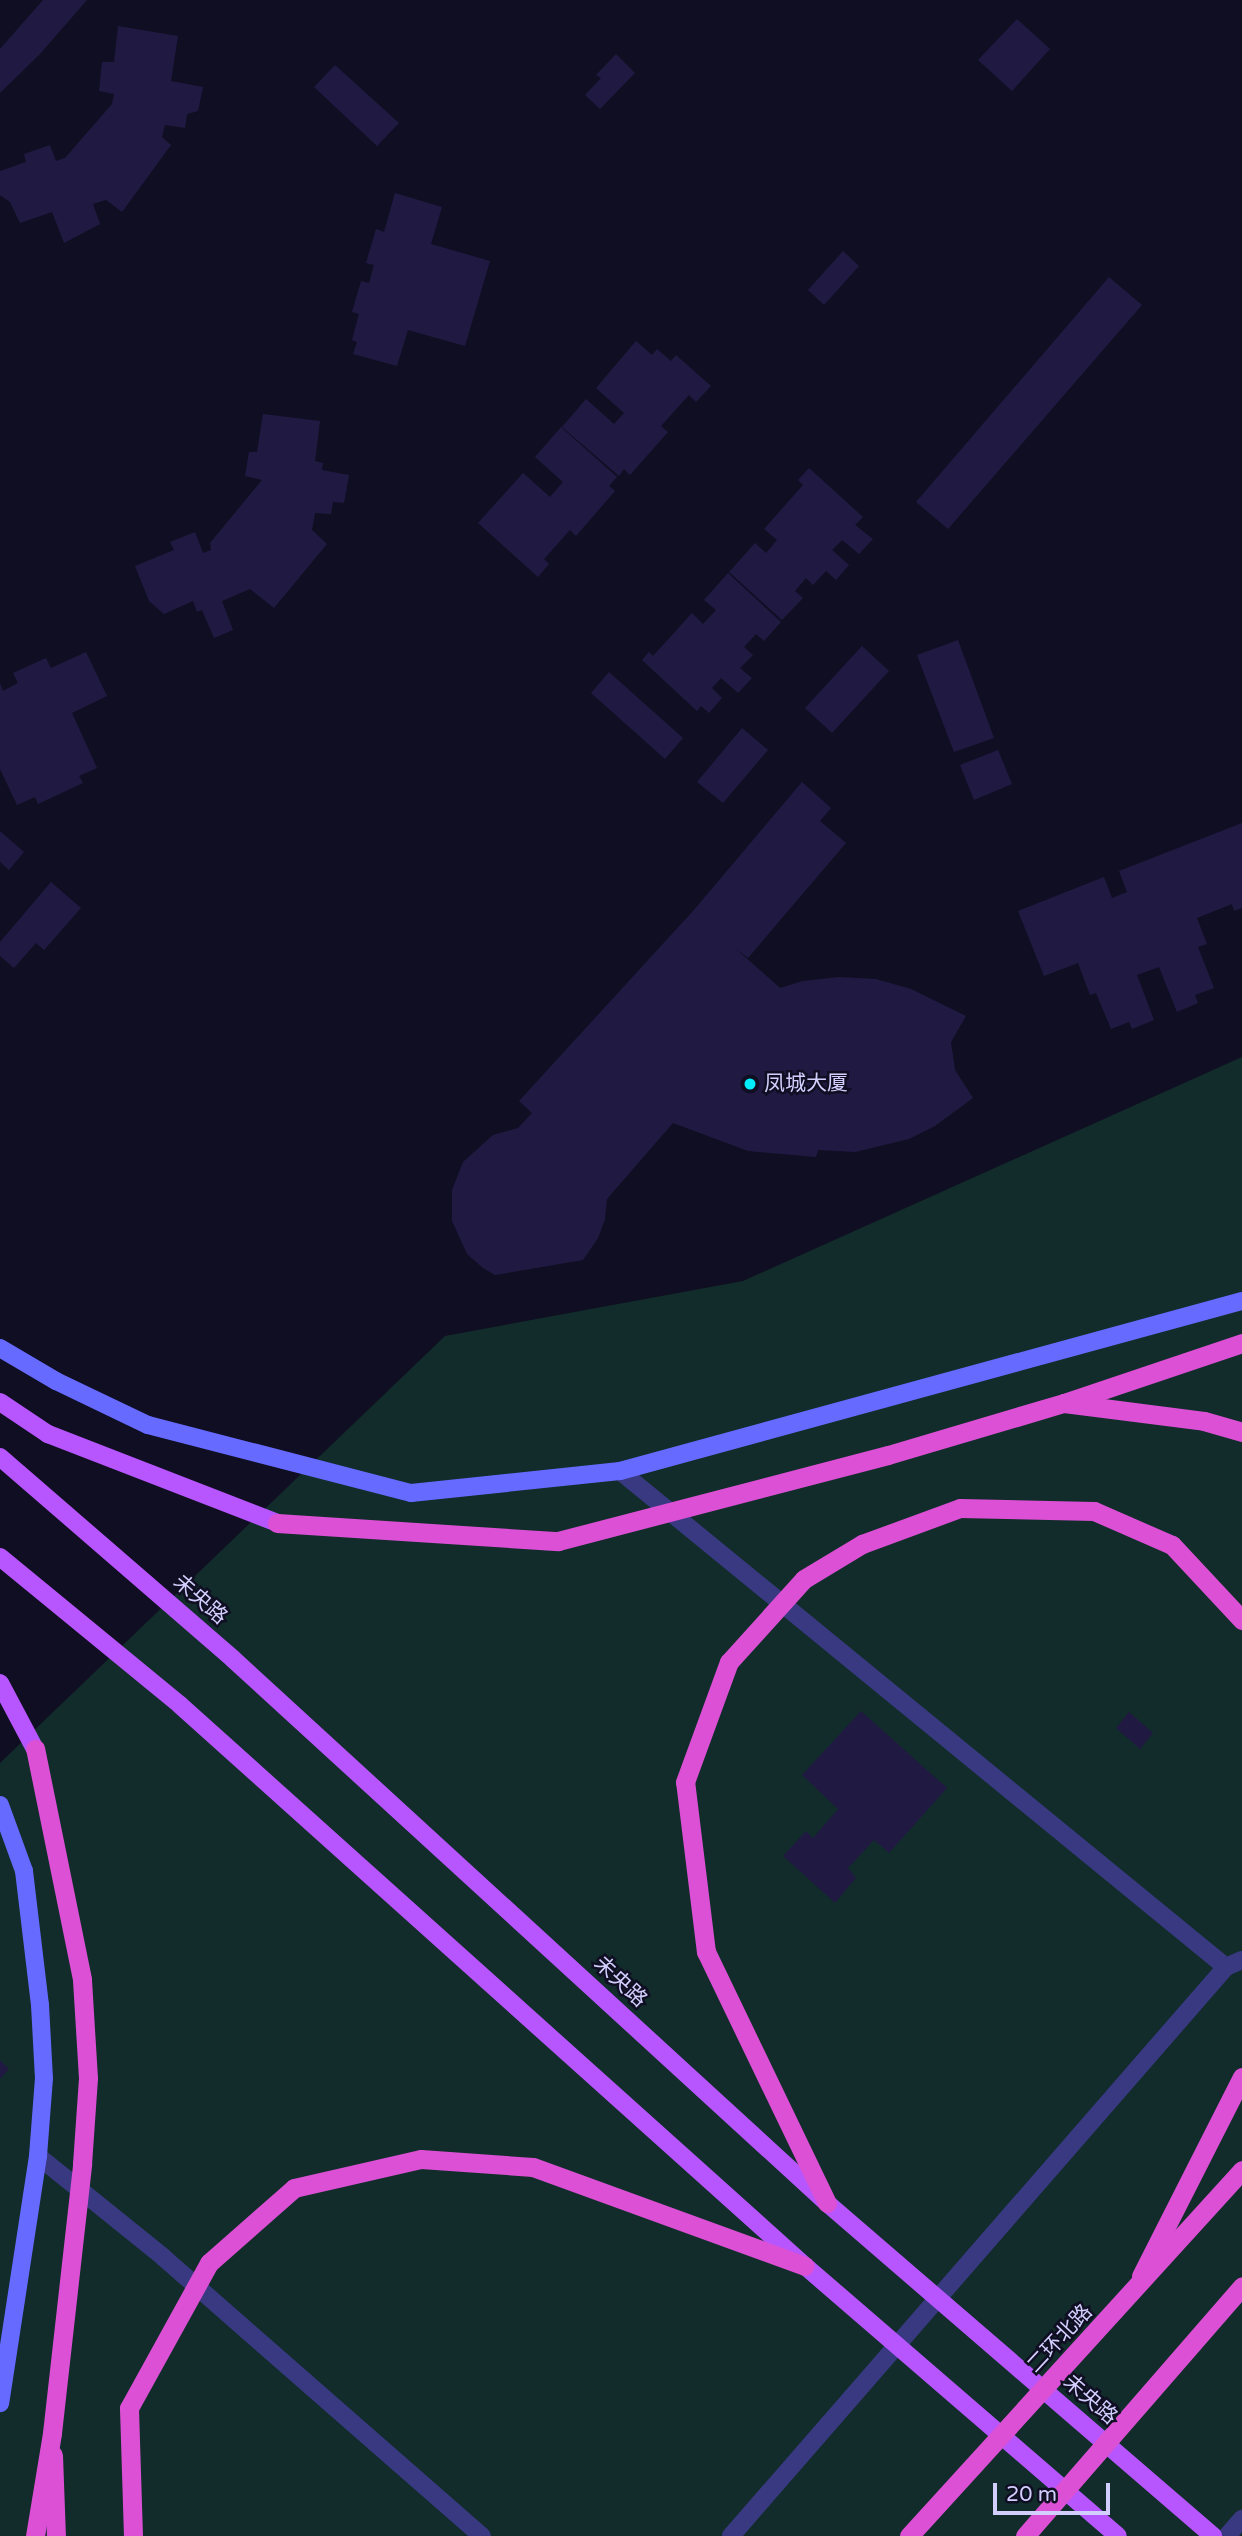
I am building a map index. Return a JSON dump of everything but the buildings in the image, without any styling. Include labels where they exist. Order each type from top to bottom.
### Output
[{"type":"highway","points":[[277,1523],[558,1541],[887,1455],[1064,1403],[1242,1343]]},
{"type":"highway","points":[[1064,1403],[1204,1421],[1242,1432]]},
{"type":"highway","points":[[827,2203],[706,1952],[685,1782],[729,1662],[804,1579],[862,1544],[960,1508],[1094,1511],[1172,1545],[1242,1620]]},
{"type":"highway","points":[[35,1749],[82,1979],[88,2078],[82,2164],[52,2433],[35,2536]]},
{"type":"highway","points":[[1132,2294],[1242,2077]]},
{"type":"highway","points":[[133,2536],[129,2408],[209,2263],[294,2188],[421,2159],[534,2166],[806,2266]]},
{"type":"highway","name":"二环北路","points":[[909,2536],[1242,2170]]},
{"type":"highway","points":[[1025,2536],[1242,2286]]},
{"type":"highway","points":[[52,2433],[56,2536]]},
{"type":"main road","points":[[0,1348],[56,1381],[148,1425],[411,1493],[620,1471],[1242,1301]]},
{"type":"main road","points":[[0,1402],[48,1434],[277,1523]]},
{"type":"main road","name":"未央路","points":[[0,1457],[233,1659],[827,2203],[1213,2536]]},
{"type":"main road","points":[[0,1557],[180,1705],[806,2266],[1118,2536]]},
{"type":"main road","points":[[0,1683],[35,1749]]},
{"type":"main road","points":[[0,1805],[24,1871],[40,2005],[44,2078],[38,2156],[0,2403]]},
{"type":"street","points":[[620,1471],[1234,1964],[731,2536]]},
{"type":"street","points":[[38,2156],[163,2257],[482,2536]]},
{"type":"street","points":[[1227,2536],[1242,2519]]},
{"type":"green space","points":[[1242,1057],[1242,2536],[0,2536],[0,1763],[445,1336],[743,1281]]},
{"type":"place","name":"凤城大厦","points":[[750,1084]]}]
